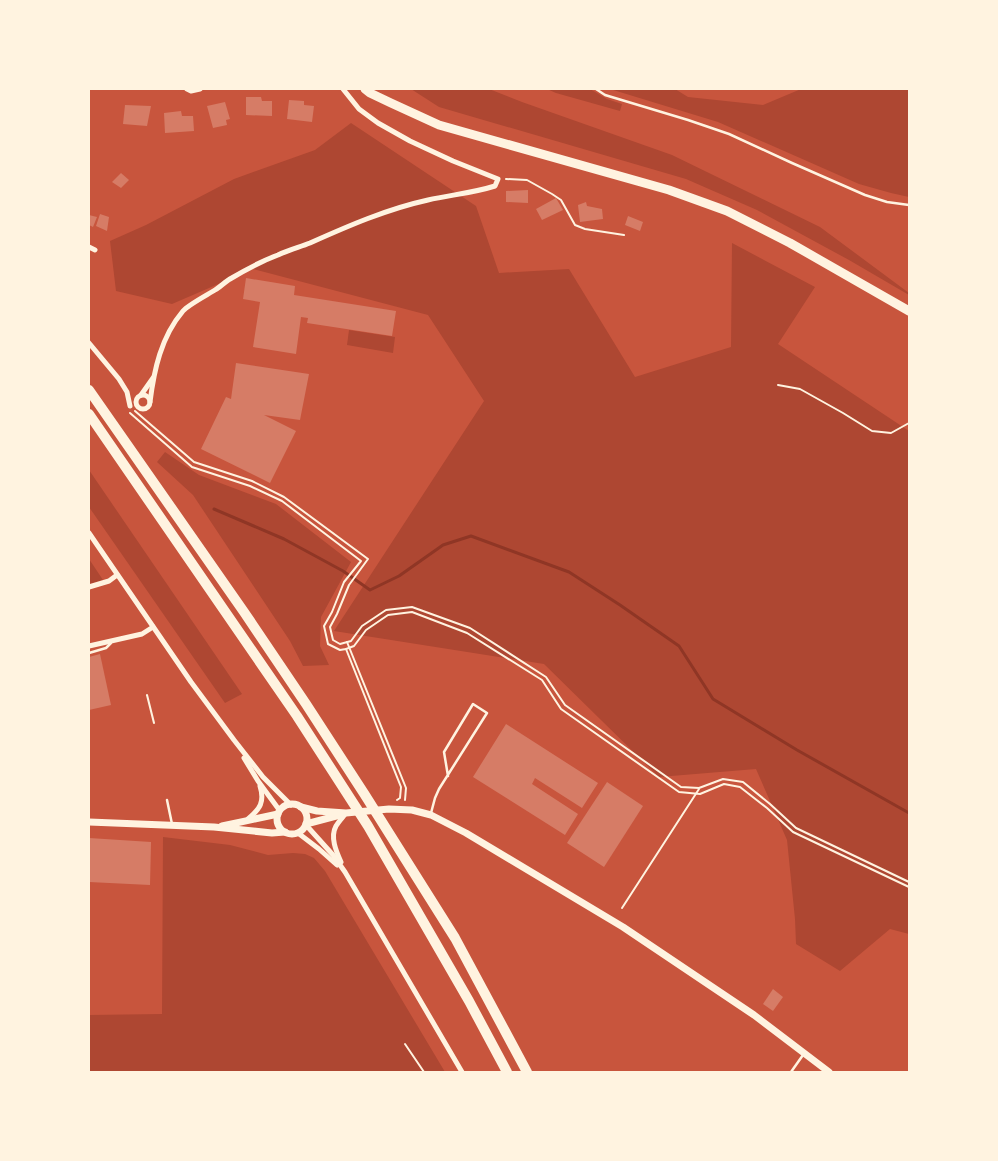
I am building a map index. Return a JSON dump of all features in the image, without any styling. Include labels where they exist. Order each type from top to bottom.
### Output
[{"type":"highway","points":[[365,89],[439,125],[669,190],[727,211],[790,243],[909,311]]},
{"type":"highway","points":[[376,89],[391,103]]},
{"type":"highway","points":[[89,390],[244,612],[384,824],[454,938],[527,1072]]},
{"type":"highway","points":[[89,414],[291,707],[349,796],[469,1001],[507,1072]]},
{"type":"street","points":[[187,89],[191,91],[200,89]]},
{"type":"street","points":[[153,378],[136,398],[137,406],[142,409],[147,407],[150,402],[153,378],[166,335],[185,308],[230,280],[277,255],[404,206],[495,186],[498,179],[410,141],[378,123],[359,109],[343,89]]},
{"type":"street","points":[[89,247],[95,250]]},
{"type":"street","points":[[89,343],[119,379],[127,392],[127,407],[136,404]]},
{"type":"street","points":[[140,395],[146,395],[150,402]]},
{"type":"street","points":[[89,534],[234,740],[263,777],[291,805]]},
{"type":"street","points":[[89,587],[109,581],[117,576]]},
{"type":"street","points":[[89,646],[142,634],[152,626]]},
{"type":"street","points":[[234,740],[279,813],[278,824],[285,832]]},
{"type":"street","points":[[247,820],[257,812],[261,803],[262,794],[258,781]]},
{"type":"street","points":[[214,827],[279,813],[285,807],[291,805],[317,811],[346,813],[389,809],[431,815],[466,833],[623,927],[754,1015],[829,1072]]},
{"type":"street","points":[[89,822],[214,827],[272,833],[285,832],[289,834],[298,833],[303,830],[306,824],[306,814],[301,807]]},
{"type":"street","points":[[306,824],[346,813]]},
{"type":"street","points":[[345,872],[335,849],[334,839],[335,828],[346,813]]},
{"type":"street","points":[[306,824],[345,872],[462,1072]]},
{"type":"street","points":[[298,833],[345,872]]},
{"type":"lane","points":[[596,89],[604,95],[729,134],[865,195],[887,202],[909,205]]},
{"type":"lane","points":[[89,653],[106,648],[114,640]]},
{"type":"lane","points":[[431,815],[435,798],[487,713],[473,704],[444,752],[448,776]]},
{"type":"lane","points":[[167,800],[172,825]]},
{"type":"lane","points":[[791,1072],[804,1053]]},
{"type":"path","points":[[498,179],[527,180],[561,200],[575,225],[585,229],[624,236]]},
{"type":"path","points":[[778,385],[800,389],[872,432],[891,434],[909,424]]},
{"type":"path","points":[[127,407],[194,462],[252,481],[284,497],[368,559],[349,585],[330,627],[333,640],[340,644],[351,641],[362,626],[386,610],[412,607],[470,628],[546,677],[565,705],[681,787],[700,788],[723,779],[743,782],[796,828],[909,882]]},
{"type":"path","points":[[127,407],[192,467],[250,486],[282,501],[361,560],[344,582],[324,626],[328,644],[340,650],[348,649],[354,646],[366,630],[388,615],[412,612],[468,633],[542,680],[561,709],[679,792],[700,794],[724,784],[740,787],[793,832],[909,887]]},
{"type":"path","points":[[347,642],[348,649],[401,787],[400,798],[396,801]]},
{"type":"path","points":[[348,649],[406,788],[405,810]]},
{"type":"path","points":[[147,695],[154,723]]},
{"type":"path","points":[[622,908],[700,788]]},
{"type":"path","points":[[405,1044],[424,1072]]},
{"type":"shaded area","points":[[411,89],[489,89],[672,155],[820,227],[909,293],[909,295],[757,210],[686,179],[439,107]]},
{"type":"shaded area","points":[[547,89],[590,89],[607,99],[622,104],[620,111]]},
{"type":"shaded area","points":[[610,89],[675,89],[688,97],[763,105],[801,89],[909,89],[909,197],[859,184],[718,122]]},
{"type":"shaded area","points":[[351,123],[476,206],[499,273],[569,269],[635,377],[731,347],[732,243],[815,287],[778,344],[909,431],[909,934],[890,929],[840,971],[796,944],[787,840],[756,769],[659,777],[544,664],[334,631],[484,401],[428,315],[253,269],[172,304],[116,291],[110,241],[146,225],[234,179],[315,150]]},
{"type":"shaded area","points":[[349,330],[395,337],[393,353],[347,345]]},
{"type":"shaded area","points":[[165,452],[199,475],[276,504],[351,562],[321,617],[320,646],[329,665],[303,666],[290,641],[193,495],[157,462]]},
{"type":"shaded area","points":[[89,470],[242,694],[225,703],[89,507]]},
{"type":"shaded area","points":[[89,559],[103,580],[89,584]]},
{"type":"shaded area","points":[[163,837],[230,845],[268,855],[293,853],[305,854],[314,858],[325,871],[445,1072],[89,1072],[89,1015],[162,1014]]},
{"type":"building","points":[[246,97],[261,97],[262,101],[272,101],[272,116],[246,115]]},
{"type":"building","points":[[289,100],[304,101],[304,105],[314,106],[312,122],[287,119]]},
{"type":"building","points":[[225,102],[230,119],[226,120],[227,125],[213,128],[207,106]]},
{"type":"building","points":[[125,105],[151,106],[147,126],[123,124]]},
{"type":"building","points":[[181,111],[182,116],[193,116],[194,131],[165,133],[164,113]]},
{"type":"building","points":[[121,173],[129,180],[121,188],[112,182]]},
{"type":"building","points":[[528,190],[528,203],[506,202],[506,191]]},
{"type":"building","points":[[556,198],[563,210],[542,220],[536,209]]},
{"type":"building","points":[[586,202],[587,206],[602,209],[603,219],[580,222],[578,205]]},
{"type":"building","points":[[100,214],[109,217],[107,231],[96,226]]},
{"type":"building","points":[[89,215],[97,217],[93,227],[89,225]]},
{"type":"building","points":[[628,216],[643,222],[640,231],[625,225]]},
{"type":"building","points":[[246,278],[295,286],[294,295],[396,311],[392,336],[307,323],[308,318],[301,317],[296,354],[253,347],[260,302],[243,299]]},
{"type":"building","points":[[236,363],[309,374],[300,420],[264,415],[296,431],[270,483],[201,449],[226,397],[231,399]]},
{"type":"building","points":[[100,654],[111,705],[89,710],[89,657]]},
{"type":"building","points":[[506,724],[598,783],[582,808],[535,778],[532,784],[578,814],[565,835],[473,777]]},
{"type":"building","points":[[607,782],[643,806],[604,867],[567,843]]},
{"type":"building","points":[[89,838],[151,842],[150,885],[89,882]]},
{"type":"building","points":[[773,989],[783,997],[773,1011],[763,1004]]},
{"type":"waterway","points":[[214,509],[284,539],[343,571],[370,590],[399,576],[443,545],[471,536],[569,572],[679,646],[713,699],[797,750],[909,813]]}]
